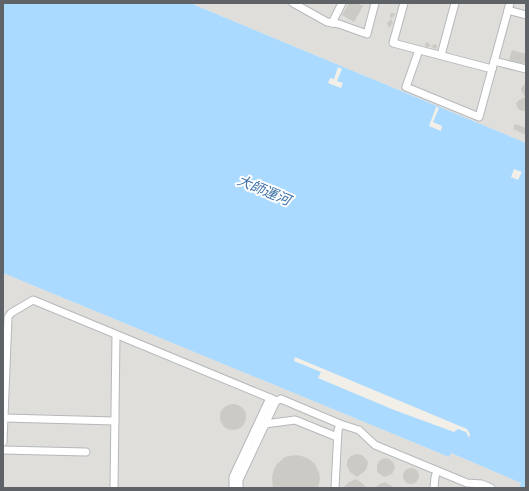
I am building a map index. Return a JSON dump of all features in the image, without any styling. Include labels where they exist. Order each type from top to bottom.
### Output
[{"type":"lane","points":[[294,3],[327,22],[339,24],[367,34],[375,3]]},
{"type":"lane","points":[[332,23],[342,3]]},
{"type":"lane","points":[[404,3],[393,43],[492,69]]},
{"type":"lane","points":[[441,55],[455,3]]},
{"type":"lane","points":[[419,50],[406,87],[479,117],[509,7],[526,15]]},
{"type":"lane","points":[[494,61],[526,69]]},
{"type":"lane","points":[[3,442],[8,317],[33,300],[273,399],[281,399],[340,424],[359,430],[375,445],[467,483],[482,484],[491,488]]},
{"type":"lane","points":[[114,488],[116,334]]},
{"type":"lane","points":[[239,488],[240,480],[265,424],[273,399]]},
{"type":"lane","points":[[233,488],[233,478],[273,399]]},
{"type":"lane","points":[[4,418],[115,421]]},
{"type":"lane","points":[[265,424],[295,420],[337,437]]},
{"type":"lane","points":[[335,488],[337,437],[340,424]]},
{"type":"lane","points":[[3,450],[86,452]]},
{"type":"lane","points":[[434,488],[435,477],[438,471]]},
{"type":"shaded area","points":[[190,3],[526,3],[526,143]]},
{"type":"shaded area","points":[[3,273],[449,457],[451,453],[521,483],[519,488],[3,488]]},
{"type":"water","name":"大師運河","points":[[3,3],[190,3],[526,143],[526,488],[519,488],[521,483],[451,453],[449,457],[3,273]]},
{"type":"pier","points":[[338,67],[342,69],[337,81],[343,83],[341,88],[328,83],[330,78],[334,79]]},
{"type":"pier","points":[[436,107],[439,108],[433,122],[442,126],[441,131],[429,126]]},
{"type":"pier","points":[[514,169],[522,172],[518,180],[511,177]]},
{"type":"pier","points":[[295,357],[467,429],[470,434],[469,438],[466,432],[458,429],[454,432],[394,410],[318,378],[321,372],[294,361]]},
{"type":"building","points":[[349,3],[357,3],[363,6],[354,22],[342,15]]},
{"type":"building","points":[[391,13],[394,13],[395,15],[391,19],[390,15]]},
{"type":"building","points":[[391,19],[393,23],[389,28],[387,23]]},
{"type":"building","points":[[427,42],[431,46],[425,46]]},
{"type":"building","points":[[435,44],[437,45],[437,48],[433,48],[431,46]]},
{"type":"building","points":[[512,50],[526,54],[525,64],[509,60]]},
{"type":"building","points":[[526,83],[526,111],[522,111],[518,109],[516,103],[525,97],[521,88]]},
{"type":"building","points":[[515,124],[526,128],[526,135],[513,129]]},
{"type":"building","points":[[233,404],[242,408],[246,417],[242,426],[233,430],[224,426],[220,417],[224,408]]},
{"type":"building","points":[[356,454],[362,455],[368,463],[366,470],[357,477],[350,472],[347,466],[347,461],[349,458]]},
{"type":"building","points":[[297,455],[309,459],[315,464],[320,479],[318,488],[273,488],[272,477],[277,464],[285,457]]},
{"type":"building","points":[[386,458],[393,462],[395,468],[392,474],[384,477],[377,472],[377,466],[379,461]]},
{"type":"building","points":[[411,468],[417,470],[419,476],[417,482],[411,484],[405,482],[403,476],[405,470]]},
{"type":"building","points":[[356,479],[367,488],[343,488],[349,482]]},
{"type":"building","points":[[385,482],[395,488],[374,488],[380,484]]}]
